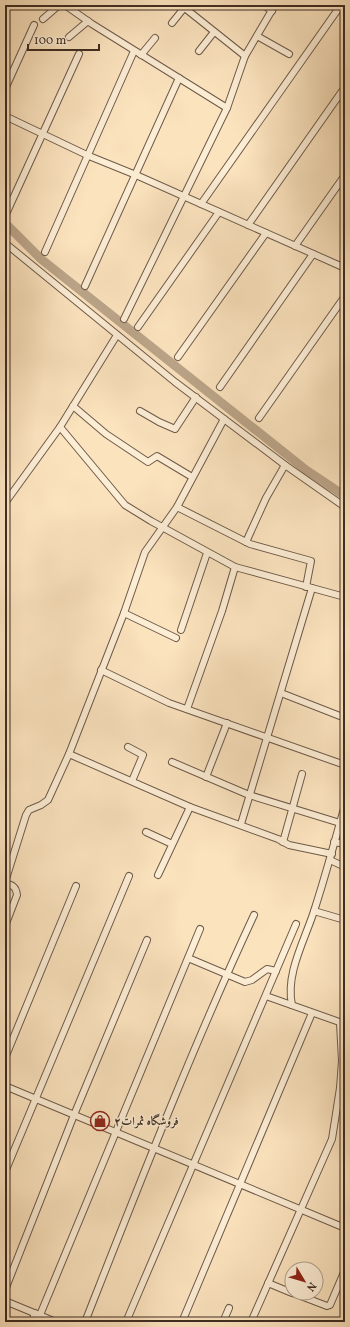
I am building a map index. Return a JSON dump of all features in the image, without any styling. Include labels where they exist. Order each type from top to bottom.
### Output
[{"type":"street","points":[[43,19],[60,5]]},
{"type":"street","points":[[65,5],[88,22],[227,108]]},
{"type":"street","points":[[124,319],[185,197],[227,108],[245,56],[273,8],[264,5]]},
{"type":"street","points":[[202,204],[342,9],[332,5]]},
{"type":"street","points":[[172,23],[182,6],[245,56]]},
{"type":"street","points":[[69,37],[88,22]]},
{"type":"street","points":[[5,89],[34,24]]},
{"type":"street","points":[[199,51],[214,32]]},
{"type":"street","points":[[257,36],[289,54]]},
{"type":"street","points":[[142,55],[155,38]]},
{"type":"street","points":[[45,252],[89,156],[134,51]]},
{"type":"street","points":[[6,214],[79,54]]},
{"type":"street","points":[[86,286],[179,78]]},
{"type":"street","points":[[248,225],[345,88]]},
{"type":"street","points":[[5,116],[89,156],[136,175],[343,267],[345,260]]},
{"type":"street","points":[[295,246],[345,175]]},
{"type":"street","points":[[138,327],[219,212]]},
{"type":"street","points":[[178,358],[266,233]]},
{"type":"street","points":[[5,243],[117,336],[196,398],[285,466],[345,507]]},
{"type":"street","points":[[220,387],[313,254]]},
{"type":"street","points":[[259,418],[345,296]]},
{"type":"street","points":[[5,503],[60,427],[117,336]]},
{"type":"street","points":[[140,411],[158,422],[175,429],[196,398]]},
{"type":"street","points":[[73,406],[106,434],[148,462],[158,456],[192,478]]},
{"type":"street","points":[[5,926],[17,895],[13,886],[5,882],[26,815],[29,810],[41,806],[48,800],[69,754],[124,613],[145,552],[177,507],[224,419]]},
{"type":"street","points":[[60,427],[125,505],[207,553],[235,567],[345,597]]},
{"type":"street","points":[[246,542],[266,498],[285,466]]},
{"type":"street","points":[[177,507],[246,542],[311,561],[309,588],[281,693],[241,824]]},
{"type":"street","points":[[181,630],[207,553]]},
{"type":"street","points":[[187,709],[222,610],[235,567]]},
{"type":"street","points":[[124,613],[176,638]]},
{"type":"street","points":[[101,670],[169,703],[345,765]]},
{"type":"street","points":[[281,693],[345,718]]},
{"type":"street","points":[[206,777],[228,723]]},
{"type":"street","points":[[128,747],[143,755],[132,781]]},
{"type":"street","points":[[69,754],[190,807],[241,824],[278,838],[283,842],[331,857],[345,867]]},
{"type":"street","points":[[172,762],[250,795],[340,823]]},
{"type":"street","points":[[283,842],[302,774]]},
{"type":"street","points":[[292,1005],[290,993],[291,979],[331,857],[345,805]]},
{"type":"street","points":[[158,875],[190,807]]},
{"type":"street","points":[[146,832],[172,844]]},
{"type":"street","points":[[334,842],[345,844]]},
{"type":"street","points":[[5,1172],[129,876]]},
{"type":"street","points":[[5,1058],[76,886]]},
{"type":"street","points":[[314,911],[345,920]]},
{"type":"street","points":[[85,1322],[154,1148],[226,975],[254,915]]},
{"type":"street","points":[[126,1322],[296,924]]},
{"type":"street","points":[[32,1322],[37,1314],[200,929]]},
{"type":"street","points":[[5,1290],[74,1115],[147,940]]},
{"type":"street","points":[[188,958],[226,975],[248,982],[267,969],[276,971]]},
{"type":"street","points":[[251,1322],[332,1139],[340,1088],[342,1061],[342,1023],[266,996]]},
{"type":"street","points":[[182,1322],[312,1013]]},
{"type":"street","points":[[5,1086],[345,1228]]},
{"type":"street","points":[[314,1301],[327,1306],[330,1304],[345,1270]]},
{"type":"street","points":[[268,1283],[284,1290]]},
{"type":"street","points":[[5,1301],[56,1322]]},
{"type":"street","points":[[223,1322],[229,1308]]},
{"type":"waterway","points":[[5,223],[41,259],[306,470],[345,496]]},
{"type":"place","name":"فروشگاه ثمرات٢","points":[[100,1121]]}]
